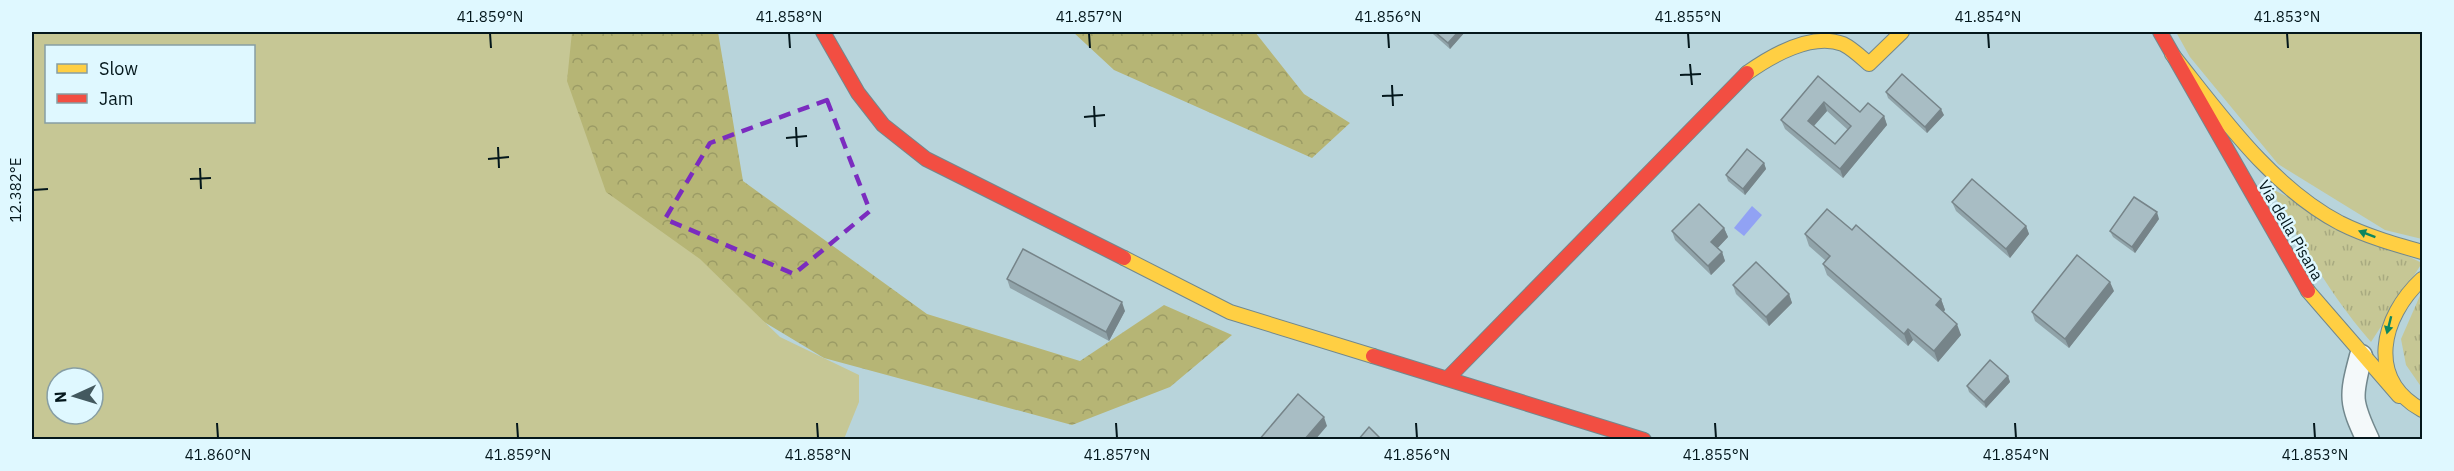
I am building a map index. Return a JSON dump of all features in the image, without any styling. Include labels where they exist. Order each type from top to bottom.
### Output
[{"type":"main road","points":[[823,32],[858,93],[876,117],[926,159],[1230,312],[1644,440]]},
{"type":"main road","points":[[1447,379],[1743,76],[1773,54],[1792,46],[1817,43],[1838,42],[1853,50],[1869,64],[1902,32]]},
{"type":"main road","name":"Via della Pisana","points":[[2160,32],[2311,297],[2422,424]]},
{"type":"main road","points":[[2172,54],[2233,130],[2291,187],[2329,216],[2350,227],[2422,252]]},
{"type":"main road","points":[[2422,279],[2400,300],[2386,332],[2388,367],[2401,399],[2422,410]]},
{"type":"street","points":[[2361,356],[2352,389],[2354,409],[2368,440]]},
{"type":"highlighted area","points":[[827,100],[870,211],[794,274],[665,219],[710,143]]},
{"type":"green space","points":[[32,32],[572,32],[567,81],[606,192],[700,259],[780,337],[859,375],[859,402],[844,439],[32,439]]},
{"type":"green space","points":[[480,32],[718,32],[743,181],[927,314],[1080,361],[1164,305],[1232,335],[1170,387],[1072,425],[824,358],[603,225]]},
{"type":"green space","points":[[1073,32],[1255,32],[1304,94],[1350,123],[1312,158],[1114,70]]},
{"type":"green space","points":[[2176,32],[2422,32],[2422,239],[2385,230],[2278,164],[2190,57]]},
{"type":"green space","points":[[2270,188],[2422,263],[2371,342],[2329,287]]},
{"type":"green space","points":[[2422,291],[2422,388],[2406,365],[2401,339]]},
{"type":"water","points":[[1752,206],[1762,215],[1744,236],[1734,228]]},
{"type":"building","points":[[1435,32],[1458,32],[1448,43]]},
{"type":"building","points":[[1902,74],[1941,109],[1925,127],[1886,92]]},
{"type":"building","points":[[1818,76],[1860,112],[1868,103],[1884,116],[1840,169],[1781,120]],"holes":[[[1824,102],[1851,126],[1835,144],[1808,121]]]},
{"type":"building","points":[[1747,149],[1764,163],[1743,189],[1726,175]]},
{"type":"building","points":[[1972,179],[2026,226],[2006,249],[1952,202]]},
{"type":"building","points":[[2134,197],[2157,212],[2132,247],[2110,231]]},
{"type":"building","points":[[1699,204],[1724,228],[1711,242],[1722,252],[1708,266],[1672,231]]},
{"type":"building","points":[[1827,209],[1852,230],[1856,225],[1941,299],[1936,305],[1957,324],[1934,351],[1908,329],[1904,334],[1823,264],[1830,256],[1805,234]]},
{"type":"building","points":[[1023,249],[1122,302],[1106,332],[1007,279]]},
{"type":"building","points":[[2077,255],[2110,282],[2065,339],[2032,312]]},
{"type":"building","points":[[1756,262],[1789,294],[1766,317],[1733,285]]},
{"type":"building","points":[[1990,360],[2008,376],[1984,402],[1967,386]]},
{"type":"building","points":[[1298,394],[1324,417],[1304,440],[1259,440]]},
{"type":"building","points":[[1369,427],[1382,440],[1358,440]]},
{"type":"traffic: slow","points":[[1747,73],[1780,53],[1805,43],[1818,41],[1843,44],[1869,64],[1902,32]]},
{"type":"traffic: slow","points":[[2172,54],[2248,147],[2291,189],[2315,208],[2340,223],[2370,236],[2422,252]]},
{"type":"traffic: slow","points":[[1124,258],[1230,312],[1373,356]]},
{"type":"traffic: slow","points":[[2422,279],[2397,311],[2389,329],[2386,347],[2387,365],[2393,382],[2404,397],[2422,410]]},
{"type":"traffic: slow","points":[[2308,291],[2399,396]]},
{"type":"traffic: jam","points":[[823,32],[858,93],[883,125],[926,159],[1124,258]]},
{"type":"traffic: jam","points":[[2160,32],[2308,291]]},
{"type":"traffic: jam","points":[[1447,379],[1747,73]]},
{"type":"traffic: jam","points":[[1373,356],[1644,440]]}]
